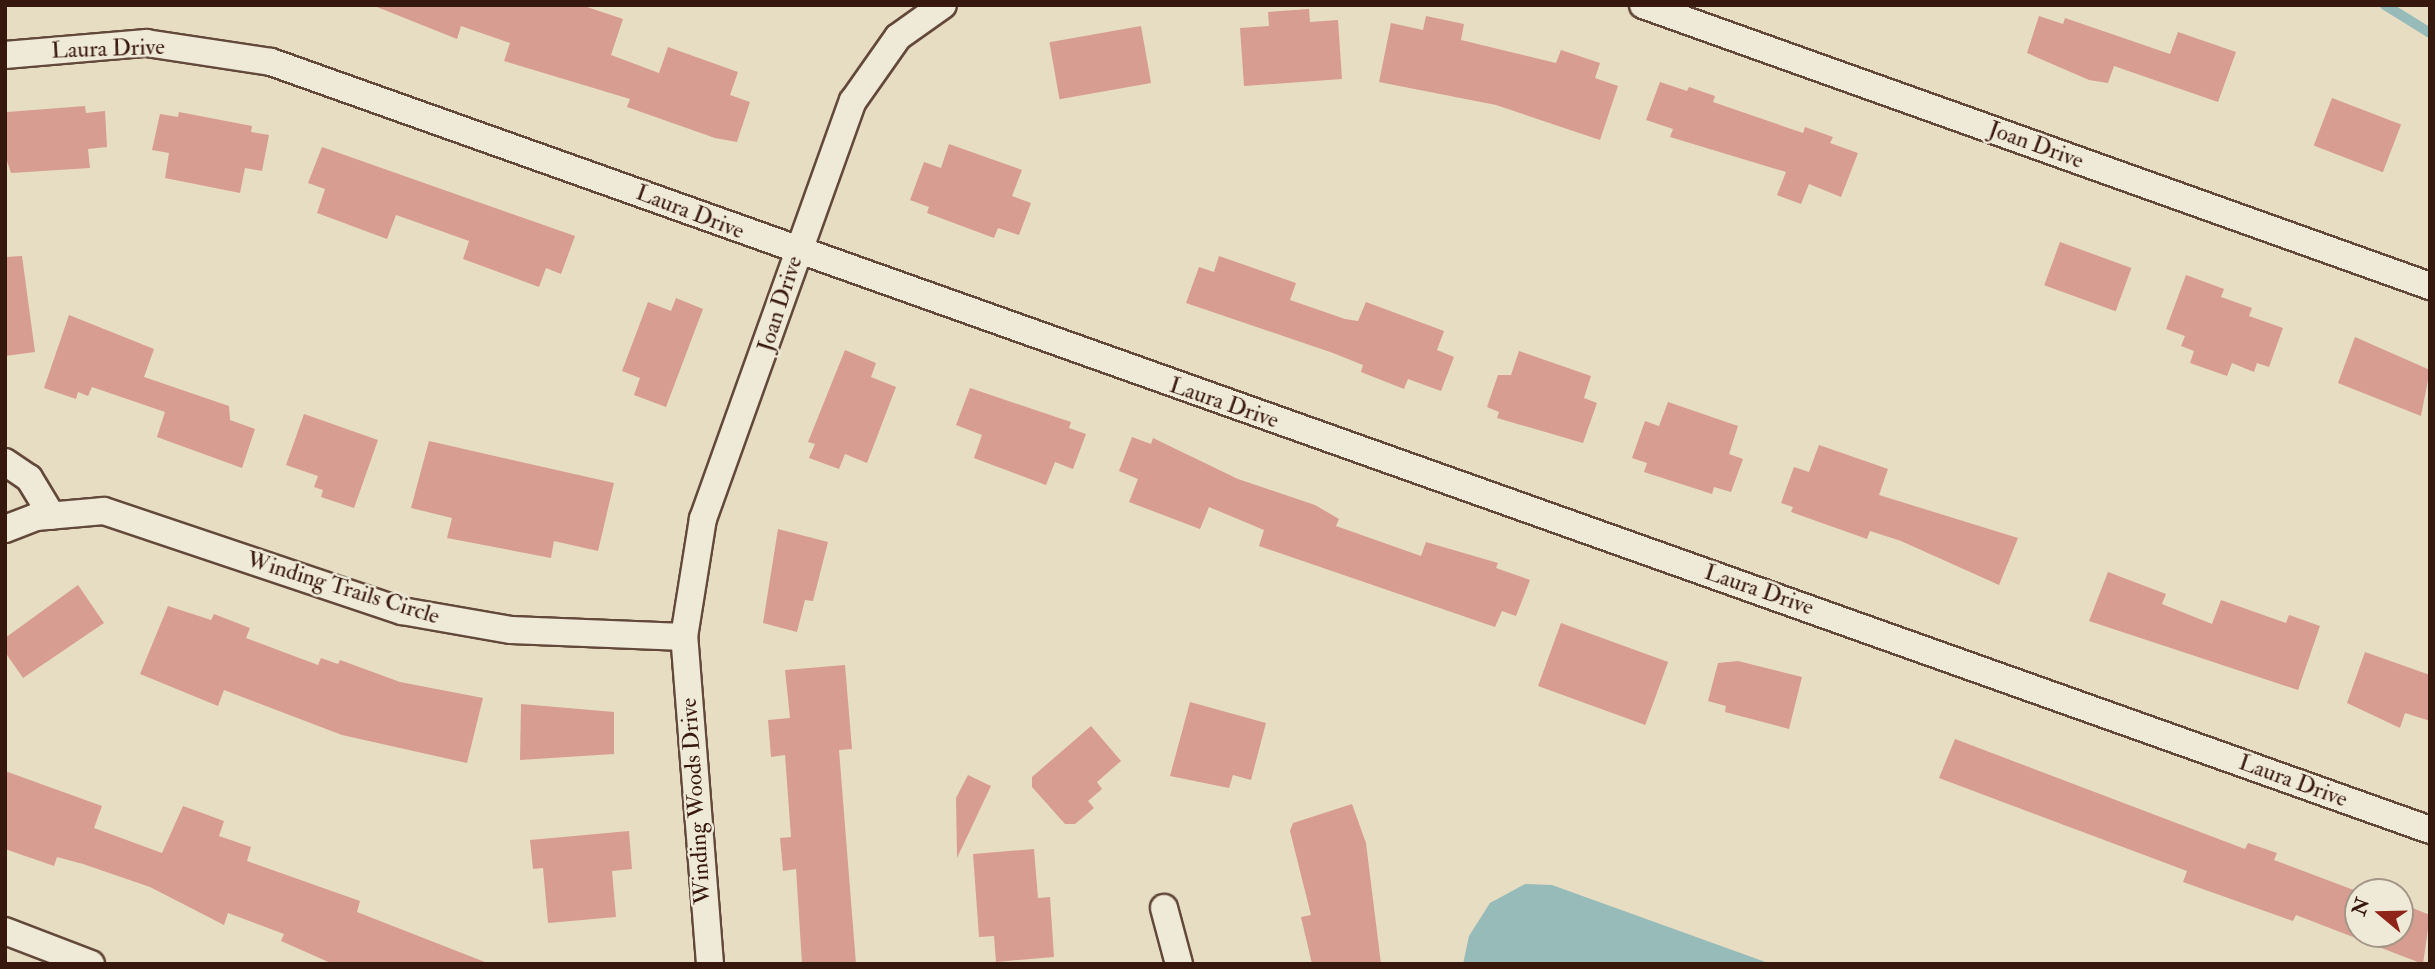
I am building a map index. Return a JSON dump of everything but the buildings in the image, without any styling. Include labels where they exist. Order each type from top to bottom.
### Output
[{"type":"street","name":"Joan Drive","points":[[684,637],[702,519],[853,101],[898,37],[943,5]]},
{"type":"street","name":"Joan Drive","points":[[1643,5],[2430,286]]},
{"type":"street","name":"Laura Drive","points":[[5,55],[146,43],[271,62],[796,253],[2430,830]]},
{"type":"street","points":[[5,462],[29,478],[52,516]]},
{"type":"street","name":"Winding Trails Circle","points":[[5,529],[52,516],[104,511],[402,611],[511,630],[684,637]]},
{"type":"street","name":"Winding Woods Drive","points":[[684,637],[710,964]]},
{"type":"street","points":[[1164,908],[1179,964]]},
{"type":"street","points":[[5,931],[91,964]]},
{"type":"water","points":[[1525,884],[1552,885],[1771,964],[1463,964],[1469,936],[1490,903]]},
{"type":"waterway","points":[[2385,5],[2430,33]]}]
